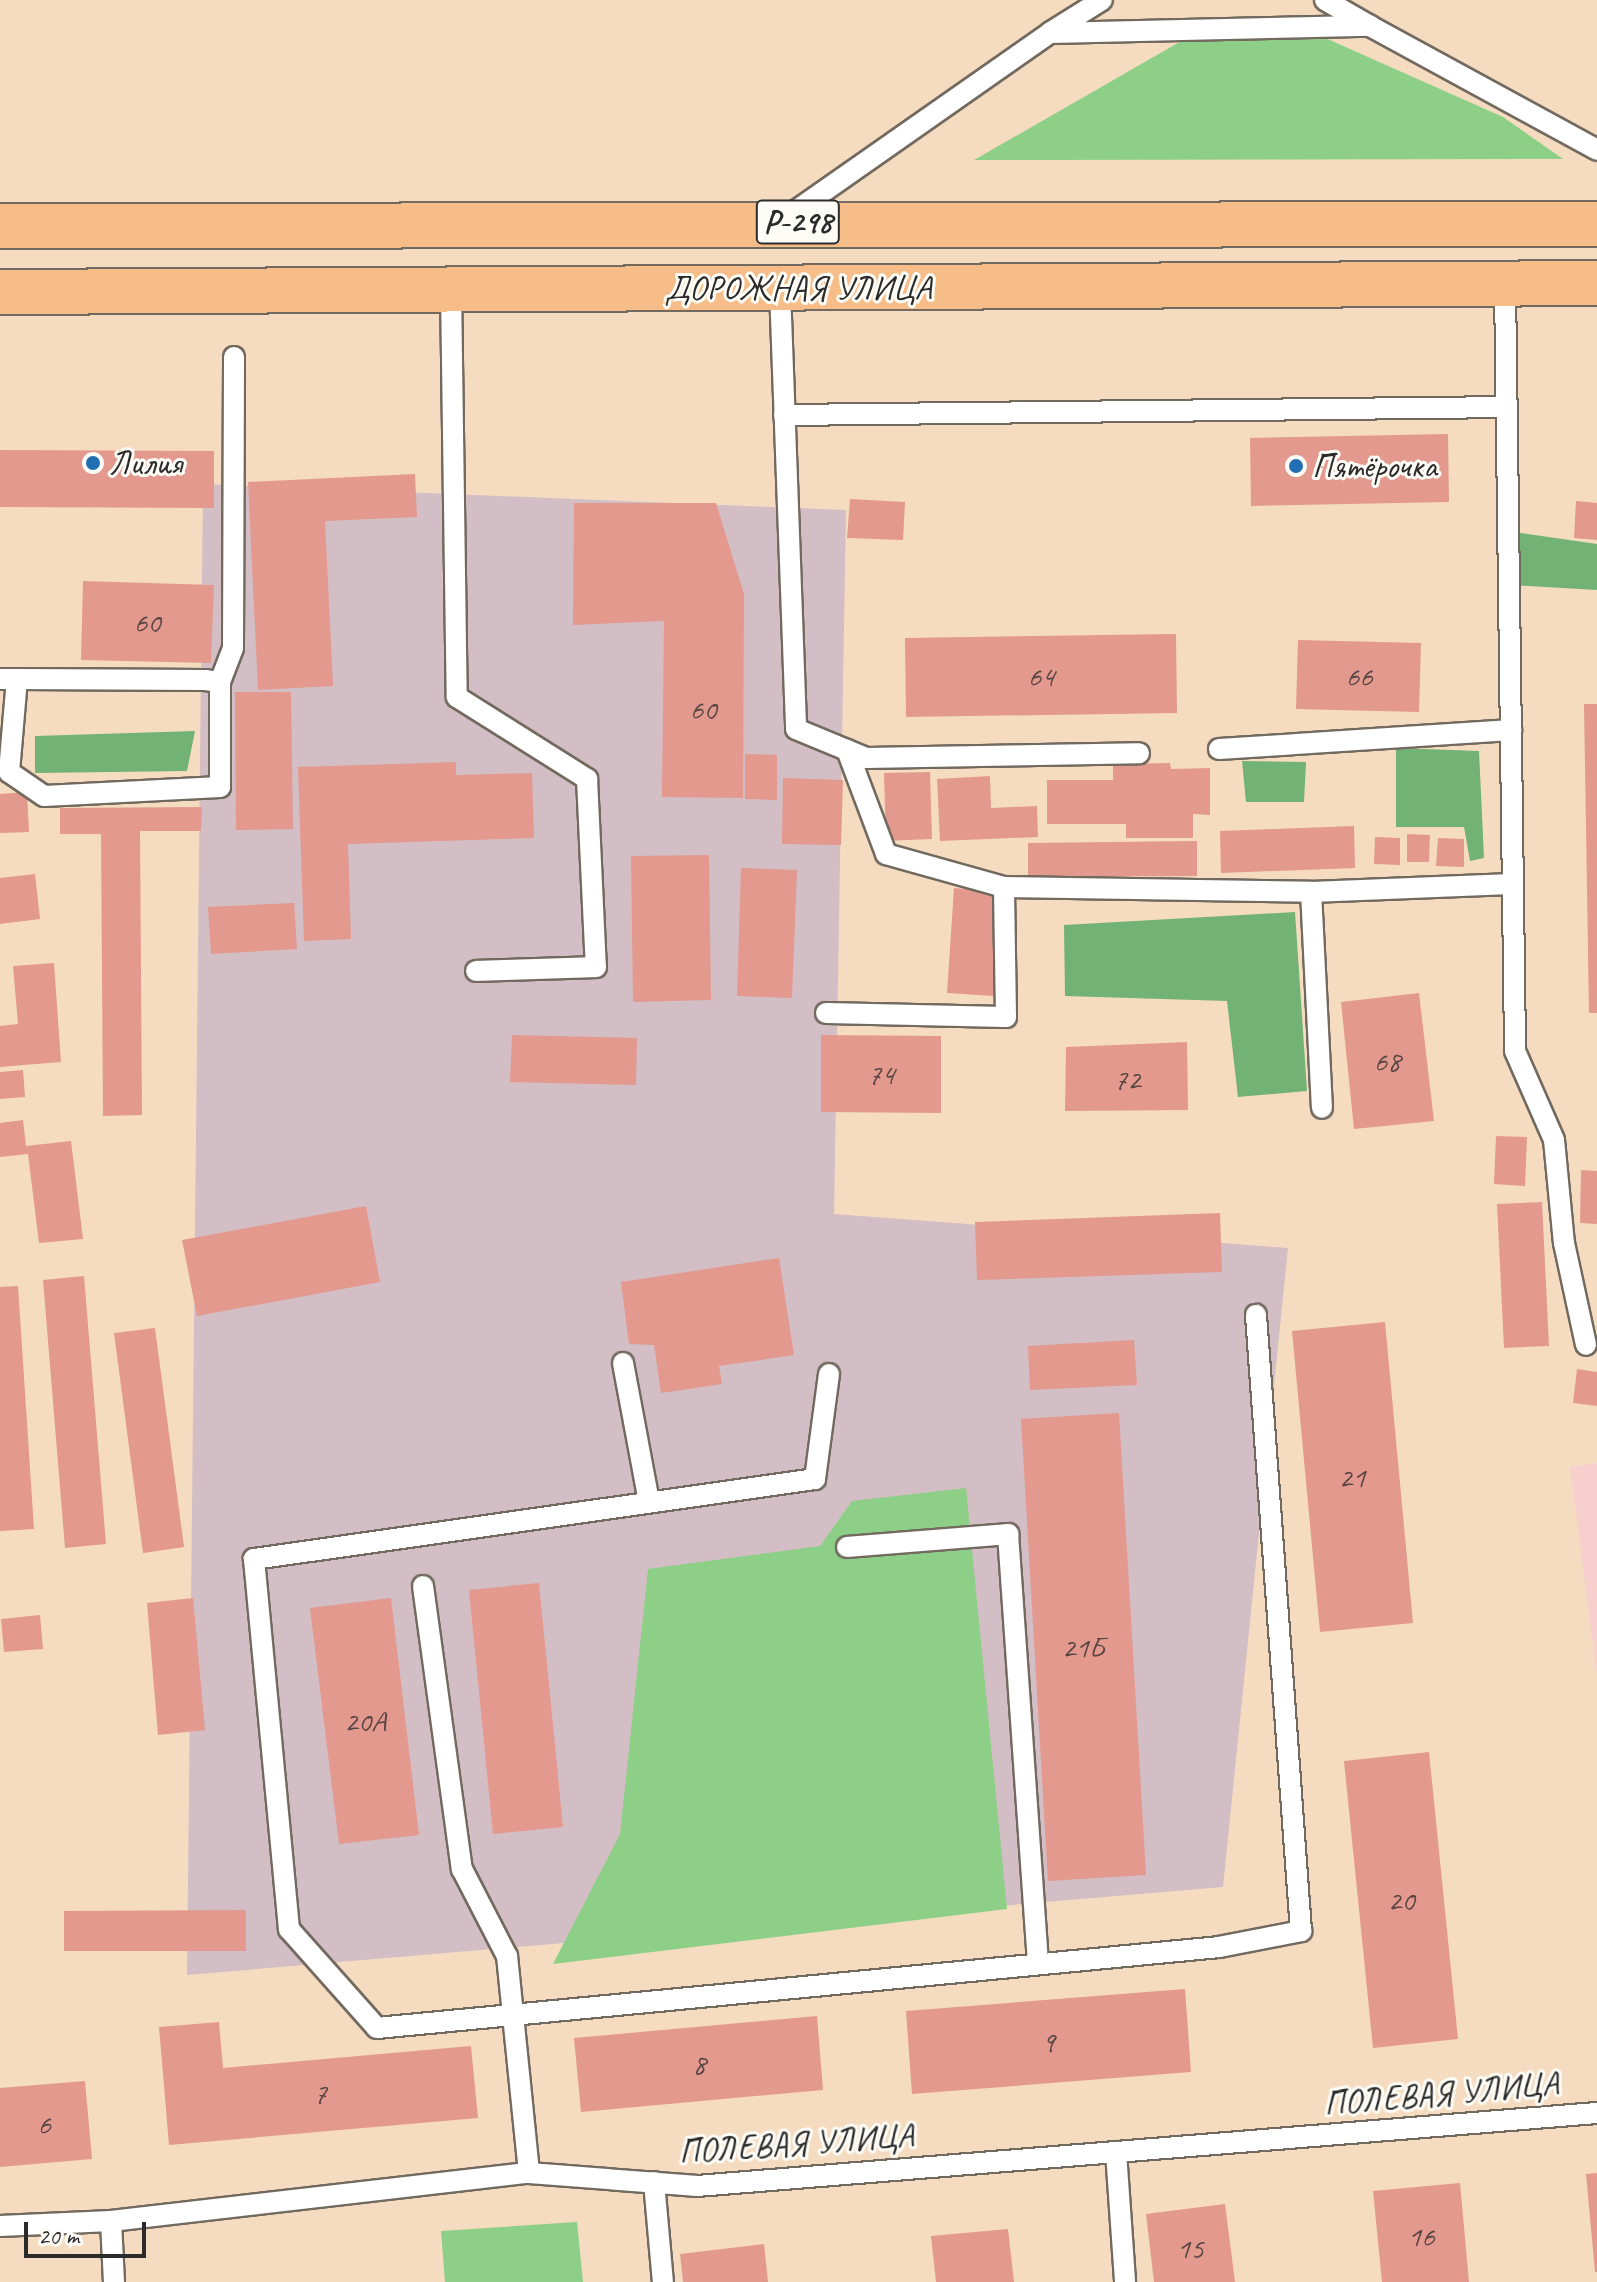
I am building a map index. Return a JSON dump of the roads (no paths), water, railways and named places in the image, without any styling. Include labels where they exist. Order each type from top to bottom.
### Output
[{"type":"highway","name":"ДОРОЖНАЯ УЛИЦА","points":[[0,226],[780,222],[1597,224]]},
{"type":"highway","name":"ДОРОЖНАЯ УЛИЦА","points":[[0,292],[1597,283]]},
{"type":"lane","points":[[780,222],[1102,0]]},
{"type":"lane","points":[[1325,0],[1597,150]]},
{"type":"lane","points":[[1050,33],[1370,26]]},
{"type":"lane","points":[[1505,284],[1510,884],[1515,1051],[1554,1140],[1564,1243],[1586,1345]]},
{"type":"lane","points":[[451,288],[457,697],[587,779],[596,967],[476,971]]},
{"type":"lane","points":[[780,289],[796,729],[866,758],[1139,753]]},
{"type":"lane","points":[[220,682],[9,679],[9,772],[44,796],[220,787],[220,682],[233,648],[234,357]]},
{"type":"lane","points":[[784,415],[1507,407]]},
{"type":"lane","points":[[1219,749],[1511,730]]},
{"type":"lane","points":[[847,750],[886,854],[1004,887],[1311,892],[1510,884]]},
{"type":"lane","points":[[826,1013],[1006,1017],[1004,887]]},
{"type":"lane","points":[[1311,892],[1322,1108]]},
{"type":"lane","points":[[829,1374],[815,1479],[254,1559],[289,1929],[377,2028],[509,2012],[1219,1947],[1301,1931],[1256,1315]]},
{"type":"lane","points":[[623,1363],[649,1502]]},
{"type":"lane","points":[[847,1547],[1008,1534],[1038,1963]]},
{"type":"lane","points":[[423,1586],[462,1869],[507,1956],[509,2012],[529,2173]]},
{"type":"lane","name":"ПОЛЕВАЯ УЛИЦА","points":[[0,2226],[111,2221],[529,2173],[697,2186],[1597,2113]]},
{"type":"lane","points":[[1116,2152],[1125,2282]]},
{"type":"lane","points":[[654,2182],[663,2282]]},
{"type":"lane","points":[[111,2221],[114,2282]]},
{"type":"place","name":"Лилия","points":[[93,463]]},
{"type":"place","name":"Пятёрочка","points":[[1296,466]]}]
